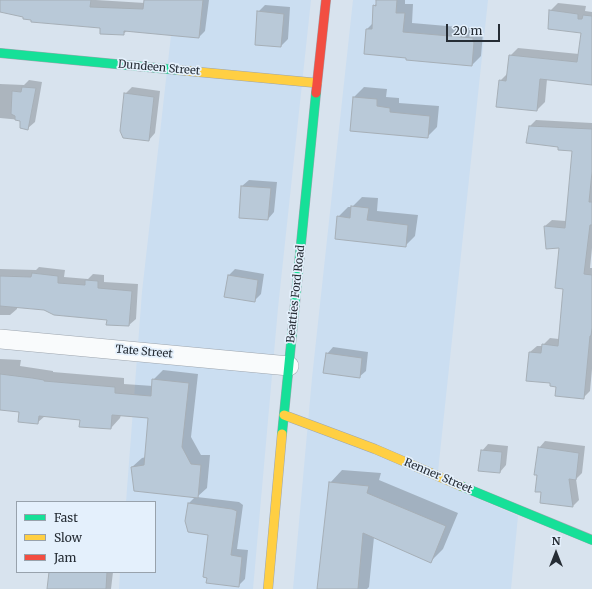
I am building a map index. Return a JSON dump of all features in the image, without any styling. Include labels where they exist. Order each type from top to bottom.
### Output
[{"type":"street","name":"Beatties Ford Road","points":[[268,589],[278,469],[326,0]]},
{"type":"street","name":"Dundeen Street","points":[[0,53],[317,83]]},
{"type":"street","name":"Tate Street","points":[[0,339],[289,366]]},
{"type":"street","name":"Renner Street","points":[[284,415],[375,449],[592,540]]},
{"type":"shaded area","points":[[175,0],[311,0],[278,308],[253,589],[119,589],[120,573],[156,573],[156,501],[126,501],[142,292]]},
{"type":"shaded area","points":[[353,0],[488,0],[437,481],[518,516],[511,589],[293,589],[312,378]]},
{"type":"building","points":[[0,0],[91,0],[90,7],[143,9],[144,0],[203,0],[199,38],[124,31],[124,35],[100,34],[100,28],[31,22],[31,20],[23,19],[23,17],[0,12]]},
{"type":"building","points":[[376,0],[397,0],[396,13],[405,13],[403,32],[473,38],[472,66],[406,60],[406,58],[364,54],[366,29],[372,29],[373,5],[376,6]]},
{"type":"building","points":[[549,10],[578,14],[578,19],[582,19],[583,15],[592,16],[592,85],[540,79],[537,111],[496,107],[499,80],[506,81],[509,55],[577,62],[581,33],[548,29]]},
{"type":"building","points":[[257,11],[284,14],[281,47],[255,45]]},
{"type":"building","points":[[22,87],[36,88],[28,130],[20,128],[20,121],[15,120],[15,116],[11,114],[12,91],[21,92]]},
{"type":"building","points":[[124,93],[154,97],[149,141],[123,138],[120,131]]},
{"type":"building","points":[[353,97],[377,99],[377,106],[390,108],[390,112],[430,116],[428,138],[350,131]]},
{"type":"building","points":[[529,126],[592,129],[592,172],[589,202],[592,202],[592,225],[590,225],[584,274],[592,275],[592,328],[584,399],[555,396],[556,387],[550,386],[550,383],[526,381],[529,352],[541,353],[542,344],[558,346],[563,289],[555,288],[559,248],[546,249],[544,226],[565,228],[572,151],[558,150],[558,147],[526,143]]},
{"type":"building","points":[[241,186],[271,188],[268,220],[239,218]]},
{"type":"building","points":[[351,206],[369,208],[367,220],[408,225],[406,247],[335,239],[337,216],[350,218]]},
{"type":"building","points":[[32,273],[58,276],[58,283],[85,285],[85,280],[98,281],[98,288],[132,291],[129,326],[106,325],[107,320],[54,315],[44,310],[0,306],[0,276],[31,277]]},
{"type":"building","points":[[228,275],[258,280],[255,302],[224,297]]},
{"type":"building","points":[[326,353],[362,358],[360,378],[323,373]]},
{"type":"building","points":[[0,374],[44,381],[115,387],[115,393],[151,396],[152,379],[189,383],[182,447],[191,464],[201,465],[198,498],[134,491],[131,467],[144,465],[148,418],[112,415],[111,429],[79,427],[80,420],[39,416],[38,424],[18,422],[19,412],[0,410]]},
{"type":"building","points":[[538,447],[579,453],[576,480],[569,479],[573,507],[540,503],[541,492],[535,492],[537,475],[534,475]]},
{"type":"building","points":[[481,450],[502,452],[500,473],[478,471]]},
{"type":"building","points":[[329,482],[369,486],[367,493],[446,526],[431,563],[363,533],[358,589],[317,589]]},
{"type":"building","points":[[188,503],[237,511],[231,555],[242,557],[239,587],[206,583],[207,578],[203,577],[208,535],[188,532],[185,521]]},
{"type":"building","points":[[49,573],[107,573],[106,589],[47,589]]},
{"type":"traffic: fast","points":[[0,53],[178,70]]},
{"type":"traffic: fast","points":[[282,434],[316,93]]},
{"type":"traffic: fast","points":[[461,486],[592,540]]},
{"type":"traffic: slow","points":[[178,70],[317,83]]},
{"type":"traffic: slow","points":[[284,415],[375,449],[461,486]]},
{"type":"traffic: slow","points":[[268,589],[282,434]]},
{"type":"traffic: jam","points":[[316,93],[326,0]]}]
